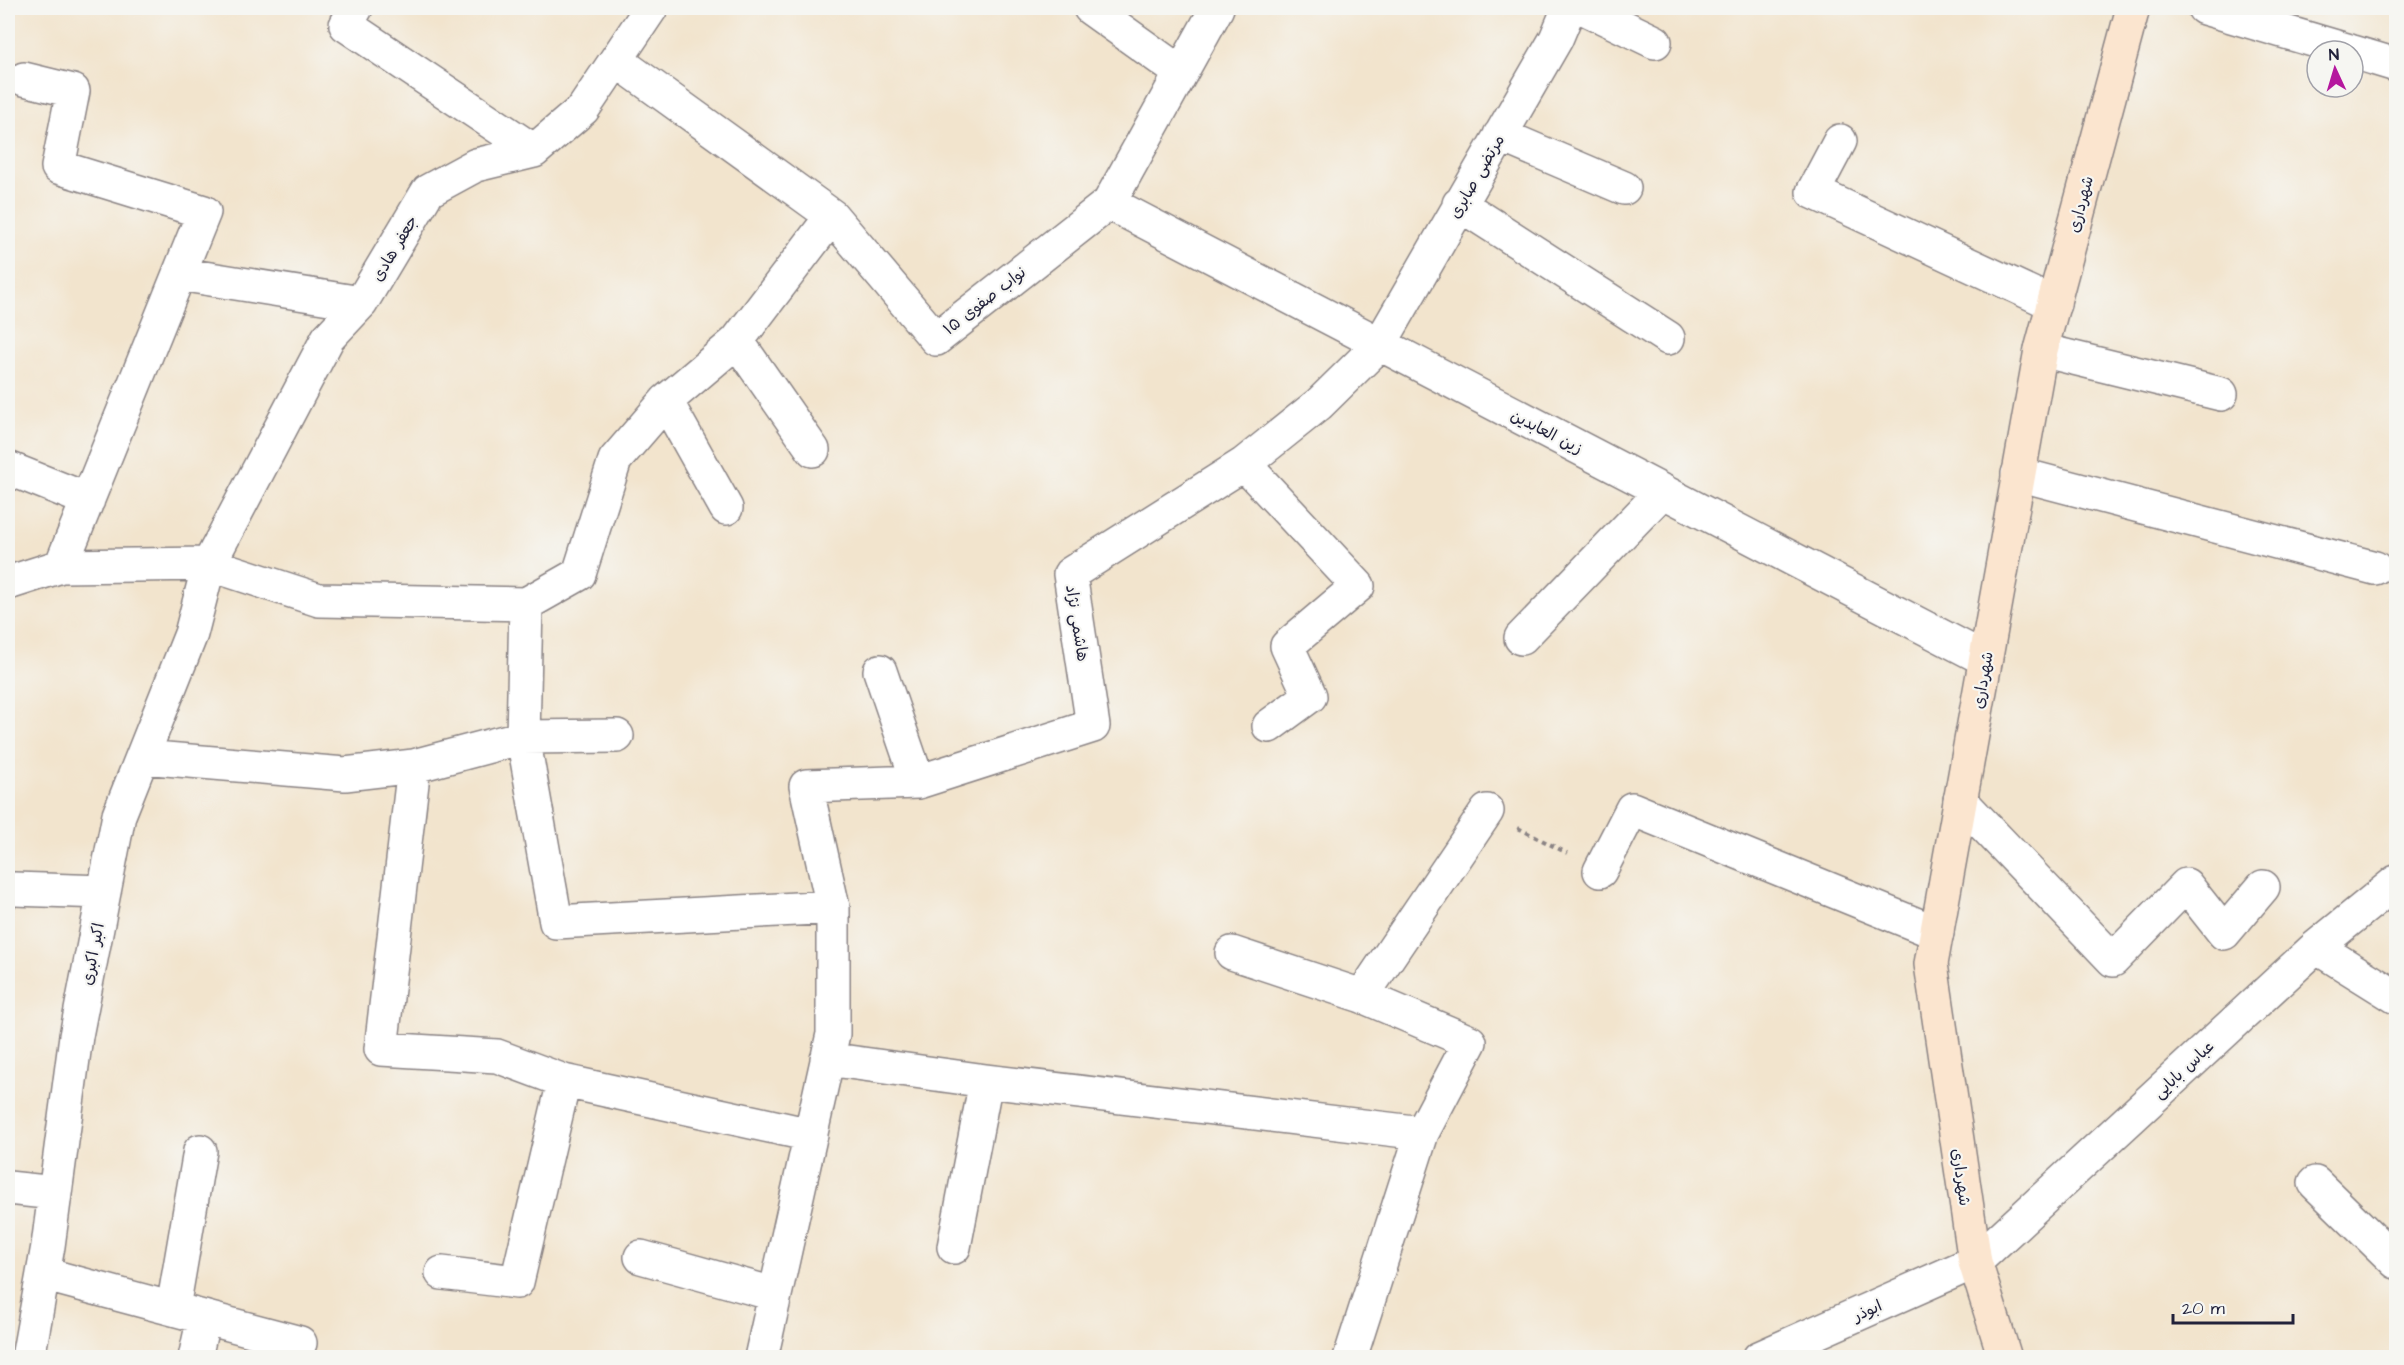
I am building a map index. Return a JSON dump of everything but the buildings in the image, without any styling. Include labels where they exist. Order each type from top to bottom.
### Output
[{"type":"main road","name":"شهرداری","points":[[2005,1358],[1975,1262],[1931,964],[2041,350],[2133,8]]},
{"type":"street","points":[[356,8],[346,25],[534,151]]},
{"type":"street","name":"جعفر هادی","points":[[209,564],[328,338],[361,303],[428,191],[476,165],[534,151],[583,109],[651,8]]},
{"type":"street","points":[[1090,8],[1180,73]]},
{"type":"street","name":"نواب صفوی ۱۵","points":[[616,60],[832,216],[936,339],[1109,202],[1217,8]]},
{"type":"street","name":"مرتضی صابری","points":[[1380,344],[1556,39],[1569,8]]},
{"type":"street","points":[[1584,8],[1655,42]]},
{"type":"street","points":[[2204,8],[2310,39]]},
{"type":"street","points":[[2365,55],[2397,65]]},
{"type":"street","points":[[24,79],[73,91],[58,167],[204,212],[61,566]]},
{"type":"street","points":[[1500,135],[1624,188]]},
{"type":"street","points":[[1840,141],[1813,192],[2054,304]]},
{"type":"street","name":"زین العابدین","points":[[1109,202],[1985,659]]},
{"type":"street","points":[[1460,204],[1668,338]]},
{"type":"street","points":[[8,583],[61,566],[209,564],[319,600],[526,604],[579,574],[615,460],[666,402],[737,341],[832,216]]},
{"type":"street","points":[[179,274],[361,303]]},
{"type":"street","points":[[737,341],[813,450]]},
{"type":"street","name":"هاشمی نژاد","points":[[833,907],[806,786],[918,782],[1093,726],[1070,574],[1244,464],[1319,404],[1380,344]]},
{"type":"street","points":[[2041,350],[2221,394]]},
{"type":"street","points":[[666,402],[726,507]]},
{"type":"street","points":[[1244,464],[1358,586],[1287,646],[1311,696],[1269,726]]},
{"type":"street","points":[[8,468],[88,500]]},
{"type":"street","points":[[2018,474],[2376,568]]},
{"type":"street","points":[[1521,638],[1663,491]]},
{"type":"street","name":"اکبر اکبری","points":[[28,1358],[43,1274],[76,1036],[119,815],[191,634],[209,564]]},
{"type":"street","points":[[526,604],[523,737],[556,922],[833,907],[833,1034],[761,1358]]},
{"type":"street","points":[[880,671],[918,782]]},
{"type":"street","points":[[142,757],[345,774],[414,766],[523,737],[617,736]]},
{"type":"street","points":[[414,766],[381,1049],[497,1056],[564,1081],[811,1135]]},
{"type":"street","points":[[1960,800],[2114,960],[2186,885],[2224,933],[2263,887]]},
{"type":"street","points":[[1600,871],[1632,809],[1937,933]]},
{"type":"street","points":[[1362,996],[1487,812]]},
{"type":"street","name":"عباس بابایی","points":[[1975,1262],[2316,947],[2397,882]]},
{"type":"street","points":[[14,889],[104,892]]},
{"type":"street","points":[[2316,947],[2397,997]]},
{"type":"street","points":[[1232,953],[1362,996],[1470,1042],[1422,1133],[1350,1358]]},
{"type":"street","points":[[827,1059],[986,1081],[1422,1133]]},
{"type":"street","points":[[442,1273],[518,1282],[564,1081]]},
{"type":"street","points":[[954,1247],[986,1081]]},
{"type":"street","points":[[173,1308],[200,1151]]},
{"type":"street","points":[[2315,1183],[2397,1262]]},
{"type":"street","points":[[8,1188],[55,1193]]},
{"type":"street","points":[[641,1257],[774,1294]]},
{"type":"street","name":"ابوذر","points":[[1759,1358],[1975,1262]]},
{"type":"street","points":[[43,1274],[300,1343]]},
{"type":"street","points":[[195,1358],[204,1317]]},
{"type":"path","points":[[1487,812],[1600,871]]}]
